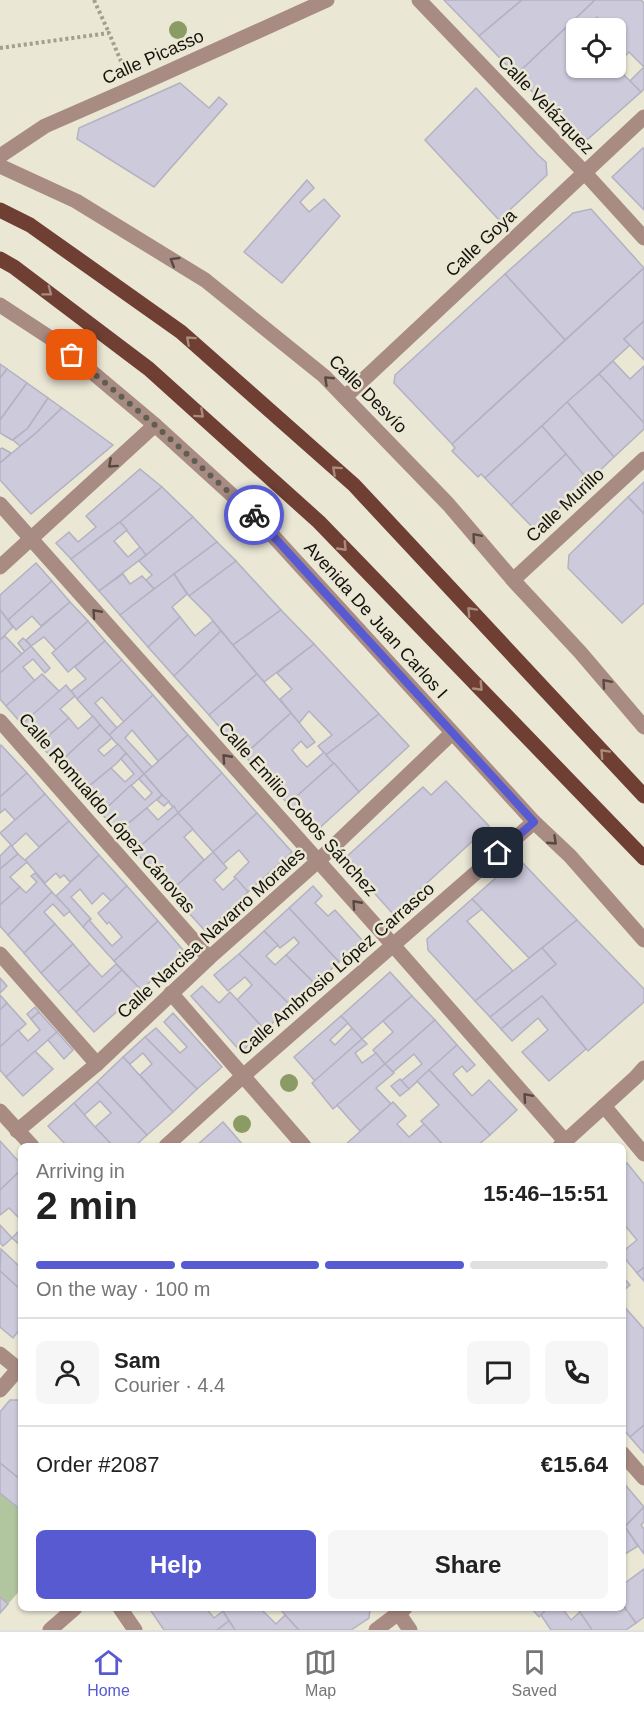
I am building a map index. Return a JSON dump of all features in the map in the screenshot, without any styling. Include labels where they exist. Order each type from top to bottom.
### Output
[{"type":"main road","points":[[0,210],[30,225],[181,332],[354,485],[644,796]]},
{"type":"main road","points":[[0,259],[14,267],[150,369],[318,522],[644,858]]},
{"type":"street","name":"Calle Picasso","points":[[0,156],[45,126],[327,0]]},
{"type":"street","name":"Calle Velázquez","points":[[419,0],[644,238]]},
{"type":"street","name":"Calle Goya","points":[[345,397],[644,117]]},
{"type":"street","name":"Calle Desvío","points":[[0,166],[76,201],[205,280],[324,376],[448,504],[644,727]]},
{"type":"street","name":"Avenida De Juan Carlos I","points":[[0,305],[55,341],[155,425],[254,515],[452,734],[534,822],[570,856],[644,940]]},
{"type":"street","points":[[0,567],[155,425]]},
{"type":"street","name":"Calle Murillo","points":[[513,580],[644,459]]},
{"type":"street","name":"Calle Emilio Cobos Sánchez","points":[[0,504],[393,945],[561,1143]]},
{"type":"street","name":"Calle Romualdo López Cánovas","points":[[0,721],[209,958]]},
{"type":"street","name":"Calle Narcisa Navarro Morales","points":[[17,1131],[97,1064],[452,734]]},
{"type":"street","name":"Calle Ambrosio López Carrasco","points":[[169,1143],[534,822]]},
{"type":"street","points":[[0,954],[97,1064]]},
{"type":"street","points":[[171,993],[301,1143]]},
{"type":"street","points":[[563,1143],[641,1073]]},
{"type":"street","points":[[604,1106],[644,1154]]},
{"type":"street","points":[[0,1111],[29,1143]]},
{"type":"street","points":[[0,1354],[18,1368]]},
{"type":"street","points":[[0,1390],[18,1371]]},
{"type":"street","points":[[626,1458],[644,1478]]},
{"type":"street","points":[[50,1630],[72,1611]]},
{"type":"street","points":[[122,1611],[135,1630]]},
{"type":"street","points":[[376,1630],[399,1611]]},
{"type":"street","points":[[400,1611],[410,1630]]},
{"type":"path","points":[[94,0],[132,88]]},
{"type":"path","points":[[0,48],[109,33]]},
{"type":"green space","points":[[0,1493],[18,1508],[18,1592],[8,1604],[0,1597]]},
{"type":"building","points":[[444,0],[522,0],[479,36]]},
{"type":"building","points":[[522,0],[595,0],[576,18],[566,18],[566,28],[516,75],[479,36]]},
{"type":"building","points":[[595,0],[641,0],[644,3],[644,67],[629,52],[626,55],[626,18],[576,18]]},
{"type":"building","points":[[566,28],[566,78],[626,77],[641,92],[588,139],[576,137],[516,75]]},
{"type":"building","points":[[644,67],[644,89],[641,92],[629,82]]},
{"type":"building","points":[[180,83],[209,108],[219,97],[227,104],[154,187],[77,139],[79,128]]},
{"type":"building","points":[[476,88],[546,162],[547,175],[499,220],[425,140]]},
{"type":"building","points":[[644,149],[644,210],[612,177]]},
{"type":"building","points":[[307,180],[314,188],[300,202],[309,212],[324,199],[340,216],[282,283],[244,252]]},
{"type":"building","points":[[591,209],[644,268],[565,340],[505,274],[573,213]]},
{"type":"building","points":[[644,268],[644,321],[624,339],[630,345],[485,478],[481,474],[478,477],[452,451],[455,448],[452,444]]},
{"type":"building","points":[[505,274],[565,340],[452,444],[394,383],[395,375]]},
{"type":"building","points":[[644,321],[644,360],[624,339]]},
{"type":"building","points":[[613,361],[630,379],[644,366],[644,423],[599,374]]},
{"type":"building","points":[[0,364],[7,369],[0,378]]},
{"type":"building","points":[[7,369],[27,383],[0,420],[0,378]]},
{"type":"building","points":[[599,374],[644,423],[644,429],[614,457],[567,402]]},
{"type":"building","points":[[27,383],[48,398],[28,428],[12,440],[0,433],[0,420]]},
{"type":"building","points":[[48,398],[62,408],[20,446],[13,440],[28,428]]},
{"type":"building","points":[[567,402],[614,457],[589,481],[542,426]]},
{"type":"building","points":[[62,408],[113,445],[31,514],[0,480],[0,463]]},
{"type":"building","points":[[542,426],[566,454],[511,505],[485,478]]},
{"type":"building","points":[[0,449],[11,453],[0,463]]},
{"type":"building","points":[[566,454],[589,481],[535,530],[511,505]]},
{"type":"building","points":[[140,469],[162,487],[71,559],[56,543],[69,532],[78,542],[96,527],[86,516]]},
{"type":"building","points":[[644,482],[644,514],[628,497]]},
{"type":"building","points":[[162,487],[193,517],[146,555],[120,522]]},
{"type":"building","points":[[628,497],[644,514],[644,603],[622,623],[568,568],[569,555]]},
{"type":"building","points":[[193,517],[217,542],[154,589],[146,580],[152,575],[139,561]]},
{"type":"building","points":[[120,522],[127,530],[114,541],[128,557],[140,547],[146,555],[99,591],[71,559]]},
{"type":"building","points":[[217,542],[236,561],[189,596],[174,574]]},
{"type":"building","points":[[236,561],[281,610],[233,645],[189,596]]},
{"type":"building","points":[[36,563],[52,581],[8,620],[0,610],[0,595]]},
{"type":"building","points":[[123,574],[130,584],[142,576],[154,589],[120,615],[99,591]]},
{"type":"building","points":[[174,574],[187,594],[172,607],[180,617],[148,647],[120,615]]},
{"type":"building","points":[[52,581],[70,602],[41,626],[32,616],[16,630],[8,620]]},
{"type":"building","points":[[70,602],[88,621],[56,650],[44,637],[31,646],[26,640]]},
{"type":"building","points":[[0,610],[13,627],[0,640]]},
{"type":"building","points":[[281,610],[314,644],[264,682],[233,645]]},
{"type":"building","points":[[180,617],[195,636],[213,621],[221,631],[174,676],[148,647]]},
{"type":"building","points":[[88,621],[105,641],[68,672],[52,653]]},
{"type":"building","points":[[221,631],[257,674],[209,715],[174,676]]},
{"type":"building","points":[[5,636],[22,654],[0,673],[0,640]]},
{"type":"building","points":[[23,638],[31,646],[25,652],[18,643]]},
{"type":"building","points":[[105,641],[122,660],[77,699],[71,691],[86,679],[75,667]]},
{"type":"building","points":[[314,644],[379,714],[326,755],[318,746],[332,735],[309,711],[299,723],[280,699],[292,689],[277,673]]},
{"type":"building","points":[[31,646],[50,668],[45,673],[33,659],[23,667],[35,681],[6,706],[0,699],[0,673]]},
{"type":"building","points":[[122,660],[153,695],[124,722],[102,697],[95,703],[117,728],[109,735],[77,699]]},
{"type":"building","points":[[42,674],[60,692],[22,724],[6,706]]},
{"type":"building","points":[[257,674],[291,713],[244,755],[209,715]]},
{"type":"building","points":[[66,685],[75,696],[60,709],[69,718],[39,744],[22,724]]},
{"type":"building","points":[[153,695],[188,735],[158,761],[132,730],[125,738],[152,767],[144,774],[109,735]]},
{"type":"building","points":[[291,713],[315,742],[307,748],[301,741],[292,750],[300,760],[307,767],[324,752],[334,763],[288,804],[244,755]]},
{"type":"building","points":[[379,714],[409,746],[359,792],[326,755]]},
{"type":"building","points":[[93,716],[100,725],[58,764],[39,744],[69,718],[78,729]]},
{"type":"building","points":[[100,725],[112,738],[98,750],[104,756],[118,744],[126,753],[82,792],[58,764]]},
{"type":"building","points":[[188,735],[222,773],[178,813],[144,774]]},
{"type":"building","points":[[0,746],[27,773],[0,797]]},
{"type":"building","points":[[126,753],[144,774],[101,813],[82,792],[111,768],[125,782],[134,774],[121,759]]},
{"type":"building","points":[[334,763],[359,792],[314,833],[288,804]]},
{"type":"building","points":[[27,773],[45,794],[15,820],[5,809],[0,813],[0,797]]},
{"type":"building","points":[[222,773],[257,813],[213,852],[178,813]]},
{"type":"building","points":[[144,774],[162,795],[118,832],[101,813],[131,785],[145,800],[152,793],[139,779]]},
{"type":"building","points":[[446,781],[489,826],[393,914],[344,859],[423,787],[431,795]]},
{"type":"building","points":[[45,794],[69,821],[39,847],[26,833],[12,846],[0,833]]},
{"type":"building","points":[[162,795],[169,801],[164,806],[157,800]]},
{"type":"building","points":[[174,806],[178,813],[135,851],[118,832],[147,808],[158,820]]},
{"type":"building","points":[[178,813],[193,829],[184,837],[204,860],[170,892],[135,851]]},
{"type":"building","points":[[257,813],[292,852],[248,892],[234,877],[249,862],[239,850],[223,864],[213,852]]},
{"type":"building","points":[[69,821],[99,855],[70,882],[64,875],[60,878],[56,873],[45,883],[25,860]]},
{"type":"building","points":[[11,845],[18,854],[0,869],[0,856]]},
{"type":"building","points":[[213,852],[227,868],[214,880],[223,890],[236,878],[248,892],[206,932],[170,892]]},
{"type":"building","points":[[18,854],[27,862],[10,877],[20,887],[0,905],[0,869]]},
{"type":"building","points":[[99,855],[127,886],[111,901],[103,893],[92,904],[80,889],[71,897],[91,919],[83,927],[56,896]]},
{"type":"building","points":[[518,858],[577,920],[529,958],[472,899]]},
{"type":"building","points":[[35,873],[52,892],[8,935],[0,926],[0,905],[20,887],[26,893],[37,882],[31,876]]},
{"type":"building","points":[[127,886],[158,921],[114,961],[83,927],[89,920],[112,946],[122,937],[98,913]]},
{"type":"building","points":[[313,886],[322,896],[315,903],[328,916],[335,910],[362,940],[339,962],[289,908]]},
{"type":"building","points":[[52,892],[70,911],[64,916],[53,904],[44,912],[55,924],[24,953],[8,935]]},
{"type":"building","points":[[472,899],[482,909],[467,921],[513,971],[475,1001],[428,950],[427,939]]},
{"type":"building","points":[[289,908],[339,962],[315,984],[286,955],[299,943],[294,937],[280,948],[264,931]]},
{"type":"building","points":[[577,920],[644,989],[644,1002],[588,1051],[542,996],[501,1029],[490,1017],[556,964],[542,948]]},
{"type":"building","points":[[158,921],[184,951],[141,990],[114,961]]},
{"type":"building","points":[[55,924],[73,944],[41,973],[24,953]]},
{"type":"building","points":[[264,931],[278,945],[266,956],[275,965],[286,955],[315,984],[291,1006],[239,954]]},
{"type":"building","points":[[73,944],[90,964],[58,992],[41,973]]},
{"type":"building","points":[[542,948],[556,964],[490,1017],[475,1001]]},
{"type":"building","points":[[239,954],[291,1006],[265,1030],[237,1000],[252,985],[245,977],[228,991],[214,975]]},
{"type":"building","points":[[90,964],[102,977],[116,964],[122,970],[76,1012],[58,992]]},
{"type":"building","points":[[122,970],[141,990],[94,1032],[76,1012]]},
{"type":"building","points":[[390,972],[412,996],[362,1039],[341,1016]]},
{"type":"building","points":[[0,978],[7,986],[0,993]]},
{"type":"building","points":[[202,986],[219,1003],[230,992],[265,1030],[241,1052],[191,996]]},
{"type":"building","points":[[0,995],[7,1003],[0,1010]]},
{"type":"building","points":[[412,996],[435,1020],[385,1064],[373,1050],[393,1032],[383,1021]]},
{"type":"building","points":[[542,996],[586,1049],[549,1081],[522,1052],[548,1030],[538,1018],[512,1041],[501,1029]]},
{"type":"building","points":[[7,1003],[26,1024],[0,1047],[0,1010]]},
{"type":"building","points":[[35,1007],[39,1012],[31,1019],[27,1014]]},
{"type":"building","points":[[39,1012],[57,1032],[6,1077],[0,1070],[0,1047],[18,1030],[28,1041],[40,1030],[31,1019]]},
{"type":"building","points":[[173,1013],[222,1067],[197,1089],[145,1037],[156,1028],[180,1053],[187,1047],[164,1022]]},
{"type":"building","points":[[341,1016],[348,1023],[330,1040],[335,1045],[352,1028],[362,1039],[315,1081],[294,1057]]},
{"type":"building","points":[[435,1020],[457,1045],[409,1089],[401,1081],[422,1064],[414,1054],[393,1072],[385,1064]]},
{"type":"building","points":[[57,1032],[73,1050],[64,1059],[48,1040]]},
{"type":"building","points":[[145,1037],[197,1089],[173,1112],[140,1075],[152,1064],[143,1053],[130,1064],[123,1057]]},
{"type":"building","points":[[362,1039],[367,1044],[355,1053],[362,1063],[376,1053],[385,1064],[333,1109],[312,1083]]},
{"type":"building","points":[[457,1045],[475,1065],[467,1072],[462,1066],[453,1074],[472,1096],[489,1080],[517,1110],[490,1135],[429,1070]]},
{"type":"building","points":[[35,1051],[53,1069],[23,1096],[6,1077]]},
{"type":"building","points":[[123,1057],[173,1112],[147,1135],[97,1082]]},
{"type":"building","points":[[385,1064],[394,1073],[376,1088],[391,1104],[360,1131],[337,1105]]},
{"type":"building","points":[[429,1070],[490,1135],[481,1143],[441,1143],[421,1121],[439,1105],[417,1081]]},
{"type":"building","points":[[400,1079],[409,1089],[400,1096],[391,1086]]},
{"type":"building","points":[[97,1082],[147,1135],[138,1143],[110,1143],[95,1127],[111,1113],[100,1101],[84,1115],[74,1103]]},
{"type":"building","points":[[393,1102],[406,1116],[397,1124],[409,1137],[424,1124],[441,1143],[347,1143]]},
{"type":"building","points":[[74,1103],[110,1143],[64,1143],[48,1126]]},
{"type":"building","points":[[223,1122],[241,1143],[199,1143]]},
{"type":"building","points":[[0,1141],[18,1161],[18,1173],[0,1190]]},
{"type":"building","points":[[626,1164],[644,1184],[644,1267],[637,1273],[626,1260],[626,1249],[637,1240],[626,1227]]},
{"type":"building","points":[[18,1173],[18,1217],[9,1208],[0,1215],[0,1190]]},
{"type":"building","points":[[0,1225],[12,1238],[3,1246],[0,1243]]},
{"type":"building","points":[[18,1232],[18,1243],[12,1238]]},
{"type":"building","points":[[1,1249],[18,1265],[18,1287],[0,1271]]},
{"type":"building","points":[[644,1267],[644,1281],[637,1273]]},
{"type":"building","points":[[0,1271],[18,1287],[18,1332],[13,1338],[0,1327]]},
{"type":"building","points":[[626,1309],[644,1329],[644,1425],[630,1437],[626,1432]]},
{"type":"building","points":[[10,1400],[18,1400],[18,1478],[0,1463],[0,1412]]},
{"type":"building","points":[[644,1425],[644,1453],[630,1437]]},
{"type":"building","points":[[0,1463],[18,1478],[18,1508],[0,1493]]},
{"type":"building","points":[[626,1486],[644,1507],[626,1525]]},
{"type":"building","points":[[644,1507],[644,1522],[641,1525],[644,1529],[644,1554],[626,1528]]},
{"type":"building","points":[[626,1528],[638,1546],[626,1554]]},
{"type":"building","points":[[644,1569],[644,1617],[636,1623],[626,1609],[626,1582]]},
{"type":"building","points":[[0,1597],[8,1604],[0,1613]]},
{"type":"building","points":[[626,1609],[636,1623],[626,1630],[592,1630],[579,1611]]},
{"type":"building","points":[[151,1611],[208,1611],[214,1618],[223,1611],[229,1621],[217,1630],[164,1630]]},
{"type":"building","points":[[223,1611],[263,1611],[276,1624],[285,1615],[299,1630],[235,1630]]},
{"type":"building","points":[[282,1611],[370,1611],[369,1618],[351,1630],[299,1630]]},
{"type":"building","points":[[534,1611],[545,1611],[539,1617]]},
{"type":"building","points":[[545,1611],[564,1611],[571,1620],[580,1612],[592,1630],[551,1630],[541,1615]]},
{"type":"building","points":[[229,1621],[235,1630],[217,1630]]},
{"type":"way so far","points":[[72,355],[155,425],[254,515]]},
{"type":"route","points":[[254,515],[534,822],[498,853]]}]
